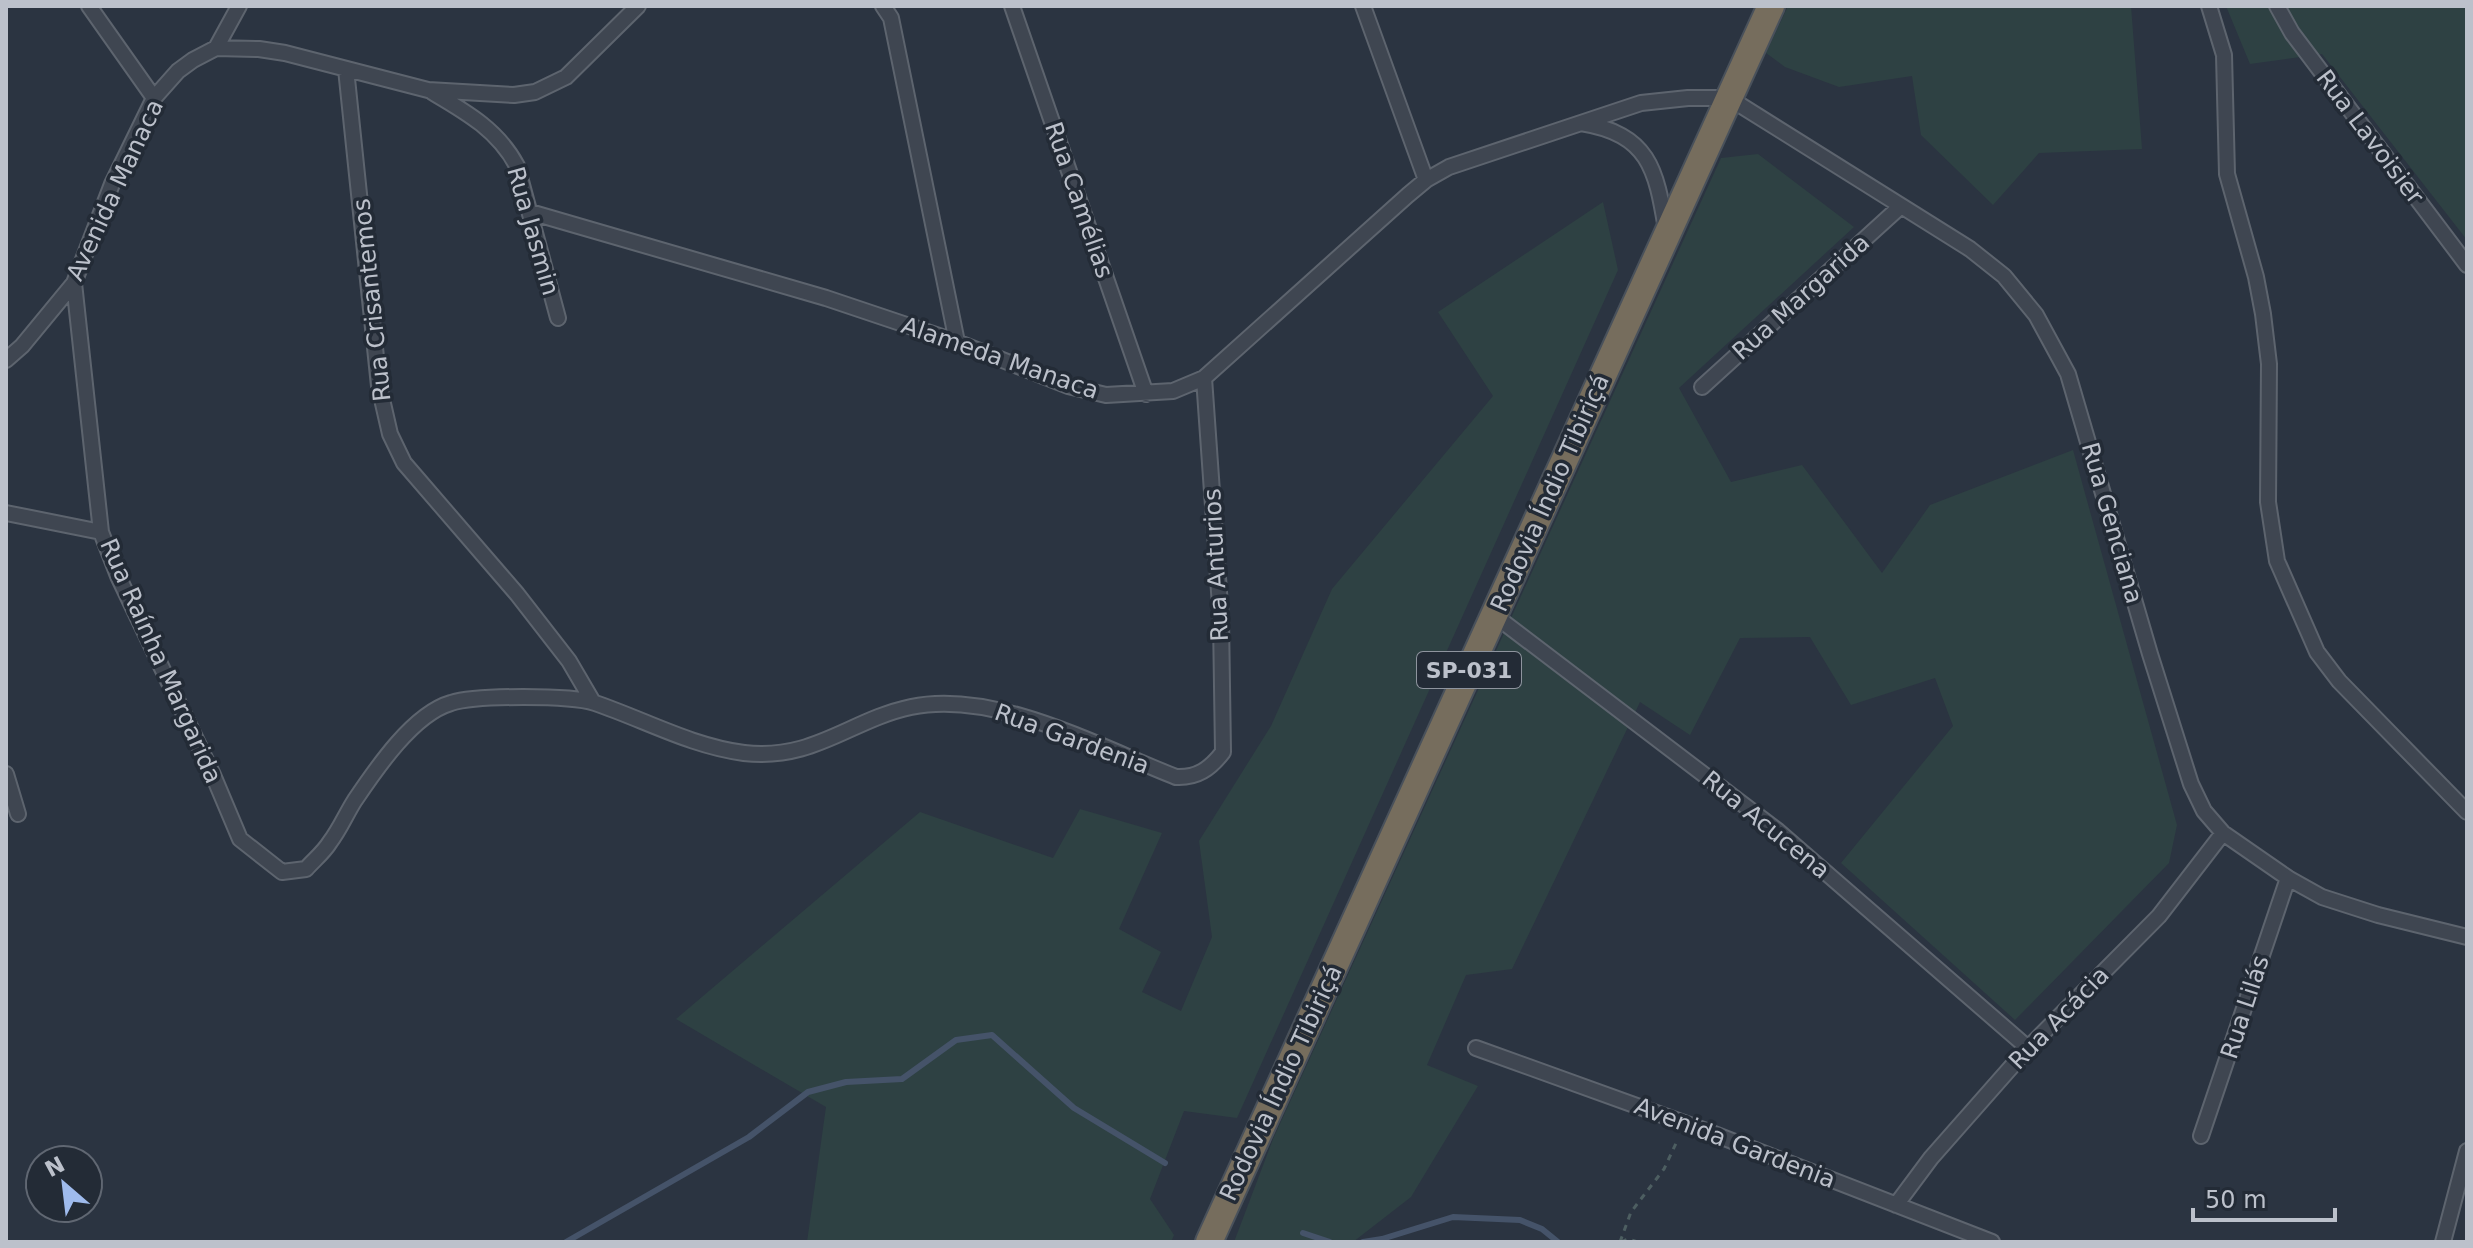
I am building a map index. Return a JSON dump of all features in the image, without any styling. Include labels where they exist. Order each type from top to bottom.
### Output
[{"type":"highway","name":"Rodovia Índio Tibiriçá","points":[[1209,1242],[1771,6]]},
{"type":"street","points":[[89,6],[154,98]]},
{"type":"street","points":[[239,6],[216,48],[285,53],[428,90],[501,95],[535,92],[566,77],[638,6]]},
{"type":"street","name":"Rua Camélias","points":[[1012,6],[1146,394]]},
{"type":"street","points":[[1363,6],[1426,180]]},
{"type":"street","points":[[2209,6],[2224,55],[2227,174],[2256,277],[2263,314],[2269,364],[2268,502],[2277,561],[2317,652],[2339,681],[2467,812]]},
{"type":"street","name":"Rua Lavoisier","points":[[2277,6],[2292,33],[2467,265]]},
{"type":"street","points":[[887,12],[957,342]]},
{"type":"street","name":"Avenida Manaca","points":[[6,360],[22,346],[74,283],[112,184],[154,98],[178,71],[216,48]]},
{"type":"street","name":"Rua Crisantemos","points":[[346,69],[379,386],[390,434],[404,463],[517,594],[569,661],[593,702]]},
{"type":"street","name":"Rua Jasmin","points":[[428,90],[484,125],[501,142],[517,166],[558,318]]},
{"type":"street","name":"Alameda Manaca","points":[[530,212],[826,298],[957,342],[1068,386],[1106,395],[1146,394],[1173,391],[1204,378],[1426,180],[1449,167],[1641,103],[1729,98]]},
{"type":"street","name":"Rua Genciana","points":[[1729,98],[1970,249],[2004,276],[2036,315],[2068,374],[2191,784],[2204,811],[2223,833],[2288,878],[2322,897],[2467,937]]},
{"type":"street","points":[[1581,122],[1615,130],[1630,140],[1651,165],[1658,181],[1667,234]]},
{"type":"street","name":"Rua Margarida","points":[[1702,387],[1901,206]]},
{"type":"street","name":"Rua Raínha Margarida","points":[[74,283],[101,532],[118,576],[213,775],[240,839],[282,872]]},
{"type":"street","name":"Rua Anturios","points":[[1204,378],[1221,620],[1223,752]]},
{"type":"street","points":[[6,513],[101,532]]},
{"type":"street","name":"Rua Acucena","points":[[1494,615],[1778,831],[2028,1048]]},
{"type":"street","name":"Rua Gardenia","points":[[282,872],[306,869],[330,843],[354,800],[399,742],[432,712],[451,703],[511,697],[593,702],[711,747],[747,753],[782,753],[816,745],[907,708],[935,703],[970,703],[1030,719],[1176,777],[1189,778],[1202,772],[1223,752]]},
{"type":"street","points":[[6,774],[18,814]]},
{"type":"street","name":"Rua Acácia","points":[[1896,1205],[1931,1158],[2028,1048],[2159,916],[2223,833]]},
{"type":"street","name":"Rua Lilás","points":[[2201,1136],[2288,878]]},
{"type":"street","name":"Avenida Gardenia","points":[[1476,1048],[1685,1123],[1992,1242]]},
{"type":"street","points":[[2443,1242],[2467,1151]]},
{"type":"path","points":[[1620,1242],[1631,1212],[1664,1169],[1685,1123]]},
{"type":"path","points":[[1620,1242],[1628,1239],[1638,1242]]},
{"type":"shaded area","points":[[1788,6],[2131,6],[2142,149],[2039,153],[1993,205],[1921,135],[1912,76],[1839,87],[1785,67],[1766,53]]},
{"type":"shaded area","points":[[2226,6],[2467,6],[2467,240],[2322,54],[2250,64]]},
{"type":"shaded area","points":[[1758,154],[1854,227],[1679,388],[1731,482],[1802,465],[1882,573],[1930,505],[2073,450],[2177,825],[2169,863],[2015,1020],[1841,863],[1953,726],[1935,678],[1851,705],[1810,637],[1740,638],[1690,735],[1640,702],[1512,969],[1466,975],[1427,1065],[1478,1086],[1411,1197],[1353,1242],[1234,1242],[1273,1139],[1721,158]]},
{"type":"shaded area","points":[[1603,202],[1618,270],[1237,1118],[1184,1111],[1150,1199],[1174,1235],[1171,1242],[807,1242],[826,1107],[676,1019],[920,812],[1053,858],[1080,809],[1162,833],[1119,929],[1161,952],[1142,992],[1181,1011],[1212,937],[1199,841],[1271,726],[1332,589],[1493,396],[1438,312]]},
{"type":"waterway","points":[[566,1242],[749,1137],[808,1092],[846,1082],[902,1079],[956,1040],[992,1035],[1074,1108],[1165,1163]]},
{"type":"waterway","points":[[1363,1242],[1453,1217],[1520,1220],[1542,1229],[1558,1242]]},
{"type":"waterway","points":[[1303,1233],[1330,1242]]}]
